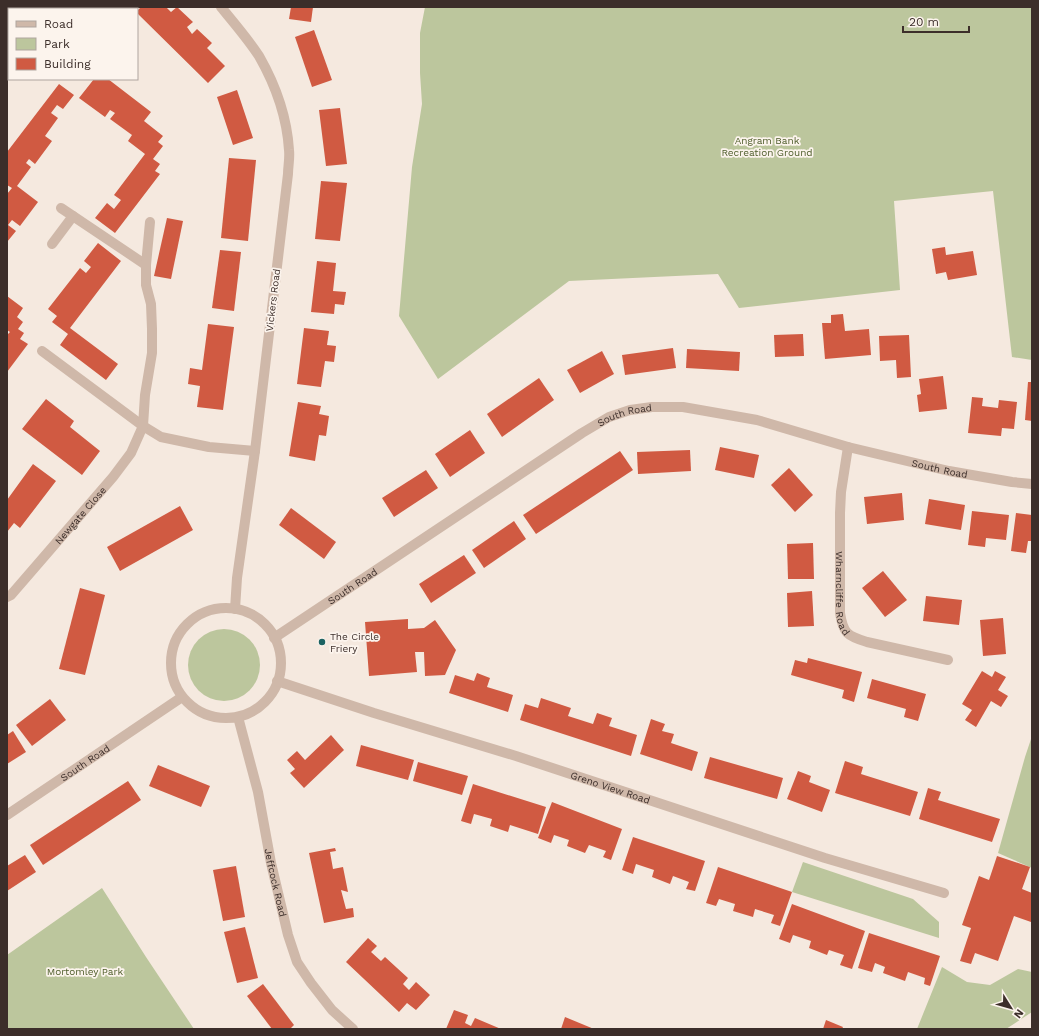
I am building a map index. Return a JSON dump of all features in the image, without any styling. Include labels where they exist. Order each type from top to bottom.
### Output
[{"type":"street","name":"Vickers Road","points":[[221,7],[259,56],[271,81],[281,106],[287,131],[289,151],[288,174],[255,451],[237,578],[235,609]]},
{"type":"street","points":[[61,208],[146,265]]},
{"type":"street","points":[[52,244],[73,216]]},
{"type":"street","name":"Newgate Close","points":[[7,597],[11,595],[113,477],[130,453],[143,426],[145,395],[152,353],[151,304],[146,284],[146,265],[150,222]]},
{"type":"street","points":[[42,351],[143,426],[161,437],[209,447],[255,451]]},
{"type":"street","name":"South Road","points":[[274,638],[582,433],[609,417],[630,410],[652,407],[683,407],[721,413],[757,420],[848,447],[976,476],[1032,484]]},
{"type":"street","name":"Wharncliffe Road","points":[[848,447],[841,492],[840,513],[840,612],[842,624],[846,632],[855,638],[948,660]]},
{"type":"street","points":[[217,609],[235,609],[251,614],[264,624],[274,638],[279,652],[280,667],[278,682],[268,698],[255,710],[238,717],[222,718],[207,715],[193,708],[182,697],[173,681],[171,662],[174,644],[184,627],[199,616],[217,609]]},
{"type":"street","name":"Greno View Road","points":[[278,682],[523,758],[825,858],[944,893]]},
{"type":"street","name":"South Road","points":[[7,815],[182,697]]},
{"type":"street","name":"Jeffcock Road","points":[[238,717],[258,792],[271,863],[296,962],[332,1010],[352,1029]]},
{"type":"green space","name":"Angram Bank Recreation Ground","points":[[425,7],[1032,7],[1032,360],[1012,357],[993,191],[894,201],[900,290],[739,308],[718,274],[569,281],[438,379],[399,316],[412,167],[422,104],[420,33]]},
{"type":"green space","points":[[224,629],[244,635],[254,645],[260,665],[254,685],[244,695],[224,701],[204,695],[194,685],[188,665],[194,645],[204,635]]},
{"type":"green space","points":[[1032,736],[1032,868],[998,853]]},
{"type":"green space","points":[[803,862],[913,899],[939,922],[939,938],[792,892]]},
{"type":"green space","name":"Mortomley Park","points":[[102,888],[194,1029],[7,1029],[7,955]]},
{"type":"green space","points":[[942,967],[967,982],[990,985],[1018,969],[1032,972],[1032,1012],[1006,1029],[917,1029]]},
{"type":"building","points":[[7,7],[42,7],[8,8],[7,18]]},
{"type":"building","points":[[141,7],[166,7],[171,12],[177,7],[193,22],[187,27],[192,34],[197,29],[212,43],[207,48],[225,66],[208,83],[138,14],[138,10]]},
{"type":"building","points":[[291,7],[313,7],[311,22],[289,19]]},
{"type":"building","points":[[314,30],[332,80],[312,87],[295,37]]},
{"type":"building","points":[[93,80],[109,80],[151,112],[144,121],[163,136],[158,142],[163,146],[153,159],[160,164],[155,171],[160,174],[115,233],[95,218],[107,203],[114,209],[121,200],[114,195],[145,154],[128,141],[132,135],[110,119],[115,113],[110,110],[105,117],[79,98]]},
{"type":"building","points":[[59,84],[74,95],[63,109],[57,105],[51,113],[58,118],[45,136],[52,141],[35,164],[29,159],[26,163],[31,167],[17,186],[38,202],[20,226],[12,220],[8,225],[16,231],[7,242],[7,194],[12,188],[7,185],[7,152]]},
{"type":"building","points":[[237,90],[253,138],[233,145],[217,97]]},
{"type":"building","points":[[340,108],[347,164],[326,166],[319,110]]},
{"type":"building","points":[[229,158],[256,160],[248,241],[221,238]]},
{"type":"building","points":[[321,181],[347,183],[340,241],[315,239]]},
{"type":"building","points":[[167,218],[183,221],[171,279],[154,276]]},
{"type":"building","points":[[98,243],[121,261],[70,328],[118,364],[106,380],[60,345],[68,334],[52,322],[57,316],[48,309],[80,268],[86,273],[91,267],[84,261]]},
{"type":"building","points":[[945,247],[946,255],[973,251],[977,275],[948,280],[946,272],[936,274],[932,249]]},
{"type":"building","points":[[220,250],[241,252],[234,311],[212,308]]},
{"type":"building","points":[[317,261],[336,263],[333,291],[346,292],[344,305],[335,304],[334,314],[311,312]]},
{"type":"building","points":[[7,296],[23,308],[17,317],[23,322],[18,329],[24,333],[20,339],[28,344],[7,372],[7,335],[10,332],[7,330]]},
{"type":"building","points":[[843,314],[845,331],[869,329],[871,355],[825,359],[822,323],[831,323],[831,315]]},
{"type":"building","points":[[208,324],[234,327],[223,410],[197,407],[200,386],[188,384],[190,368],[202,370]]},
{"type":"building","points":[[304,328],[329,331],[327,345],[336,346],[334,362],[325,361],[321,387],[297,384]]},
{"type":"building","points":[[803,334],[804,356],[775,357],[774,335]]},
{"type":"building","points":[[909,335],[911,377],[897,378],[896,360],[880,361],[879,336]]},
{"type":"building","points":[[673,348],[676,368],[625,375],[622,355]]},
{"type":"building","points":[[687,349],[740,352],[739,371],[686,368]]},
{"type":"building","points":[[602,351],[614,374],[580,393],[567,370]]},
{"type":"building","points":[[943,376],[947,409],[919,412],[917,395],[921,394],[919,379]]},
{"type":"building","points":[[539,378],[554,400],[502,437],[487,414]]},
{"type":"building","points":[[1028,382],[1032,382],[1032,421],[1025,420]]},
{"type":"building","points":[[972,397],[983,398],[982,406],[998,408],[999,400],[1017,402],[1014,429],[1002,428],[1001,436],[968,433]]},
{"type":"building","points":[[46,399],[74,421],[70,427],[100,451],[82,475],[22,429]]},
{"type":"building","points":[[298,402],[321,406],[319,414],[329,416],[326,436],[319,435],[315,461],[289,456]]},
{"type":"building","points":[[470,430],[485,453],[450,477],[435,454]]},
{"type":"building","points":[[720,447],[759,455],[754,478],[715,470]]},
{"type":"building","points":[[690,450],[691,471],[638,474],[637,452]]},
{"type":"building","points":[[620,451],[633,470],[536,534],[523,515]]},
{"type":"building","points":[[33,464],[56,481],[20,528],[14,523],[7,532],[7,500]]},
{"type":"building","points":[[789,468],[813,495],[795,512],[771,485]]},
{"type":"building","points":[[426,470],[438,488],[394,517],[382,498]]},
{"type":"building","points":[[902,493],[904,520],[867,524],[864,497]]},
{"type":"building","points":[[929,499],[965,505],[961,530],[925,524]]},
{"type":"building","points":[[180,506],[193,530],[120,571],[107,547]]},
{"type":"building","points":[[291,508],[336,542],[324,559],[279,525]]},
{"type":"building","points":[[972,511],[1009,515],[1006,540],[986,538],[985,547],[968,545]]},
{"type":"building","points":[[1016,513],[1032,515],[1032,541],[1028,541],[1026,553],[1011,551]]},
{"type":"building","points":[[514,521],[526,539],[484,568],[472,550]]},
{"type":"building","points":[[813,543],[814,579],[788,579],[787,544]]},
{"type":"building","points":[[464,555],[476,573],[431,603],[419,584]]},
{"type":"building","points":[[883,571],[907,600],[885,617],[862,588]]},
{"type":"building","points":[[80,588],[105,595],[85,675],[59,669]]},
{"type":"building","points":[[812,591],[814,626],[788,627],[787,593]]},
{"type":"building","points":[[926,596],[962,600],[959,625],[923,621]]},
{"type":"building","points":[[1003,618],[1006,654],[983,656],[980,620]]},
{"type":"building","points":[[408,619],[408,629],[424,628],[435,620],[456,650],[445,675],[425,676],[424,652],[415,652],[417,672],[369,676],[365,622]]},
{"type":"building","points":[[808,658],[862,672],[854,702],[842,698],[844,690],[791,675],[795,660],[807,663]]},
{"type":"building","points":[[982,671],[992,677],[995,671],[1006,677],[998,690],[1008,696],[1001,707],[991,701],[976,727],[965,720],[972,710],[962,704]]},
{"type":"building","points":[[477,673],[490,678],[487,687],[513,695],[508,712],[449,693],[455,675],[474,681]]},
{"type":"building","points":[[872,679],[926,694],[918,721],[904,717],[906,709],[867,698]]},
{"type":"building","points":[[541,698],[571,708],[568,716],[593,724],[597,713],[612,718],[609,726],[637,735],[631,756],[520,720],[525,704],[538,708]]},
{"type":"building","points":[[50,699],[66,720],[32,746],[16,725]]},
{"type":"building","points":[[651,719],[665,724],[662,731],[674,734],[671,743],[698,752],[692,771],[640,754]]},
{"type":"building","points":[[13,731],[26,752],[7,764],[7,735]]},
{"type":"building","points":[[331,735],[344,750],[304,788],[290,773],[295,769],[287,760],[297,751],[305,760]]},
{"type":"building","points":[[361,745],[414,760],[408,780],[356,766]]},
{"type":"building","points":[[710,757],[783,778],[777,799],[704,778]]},
{"type":"building","points":[[845,761],[863,767],[861,774],[918,792],[910,816],[835,793]]},
{"type":"building","points":[[418,762],[468,776],[462,795],[413,781]]},
{"type":"building","points":[[158,765],[210,786],[201,807],[149,786]]},
{"type":"building","points":[[798,771],[811,776],[809,782],[830,790],[822,812],[787,799]]},
{"type":"building","points":[[128,781],[141,800],[43,865],[30,845]]},
{"type":"building","points":[[473,784],[546,807],[538,834],[510,825],[508,832],[490,826],[492,819],[474,814],[471,824],[461,821]]},
{"type":"building","points":[[928,788],[941,792],[938,800],[1000,819],[992,842],[919,819]]},
{"type":"building","points":[[552,802],[622,829],[611,860],[603,857],[606,851],[589,845],[585,853],[567,846],[569,840],[554,835],[551,843],[538,838]]},
{"type":"building","points":[[633,837],[705,861],[695,891],[686,889],[689,882],[673,876],[670,884],[652,877],[654,870],[636,864],[633,874],[622,870]]},
{"type":"building","points":[[335,848],[336,851],[330,852],[333,869],[343,867],[348,892],[341,890],[346,909],[353,908],[354,917],[324,923],[309,853]]},
{"type":"building","points":[[25,855],[36,872],[7,891],[7,866]]},
{"type":"building","points":[[997,856],[1030,867],[1022,889],[1032,893],[1031,922],[1014,916],[998,961],[975,953],[971,964],[960,961],[971,928],[962,925],[979,876],[989,880]]},
{"type":"building","points":[[236,866],[245,917],[223,921],[213,870]]},
{"type":"building","points":[[718,867],[792,892],[780,926],[771,923],[774,915],[755,909],[753,917],[733,911],[735,904],[719,899],[716,906],[706,903]]},
{"type":"building","points":[[792,904],[865,931],[852,969],[840,965],[844,955],[829,950],[827,955],[809,948],[811,941],[793,935],[790,943],[779,939]]},
{"type":"building","points":[[245,927],[258,978],[237,983],[224,932]]},
{"type":"building","points":[[869,933],[940,956],[930,986],[924,984],[925,978],[908,972],[905,981],[883,973],[885,967],[875,963],[872,972],[858,968]]},
{"type":"building","points":[[368,938],[377,946],[371,952],[381,961],[385,957],[408,978],[403,984],[409,990],[416,982],[430,995],[416,1010],[407,1003],[399,1012],[346,962]]},
{"type":"building","points":[[263,984],[294,1025],[290,1029],[272,1029],[247,996]]},
{"type":"building","points":[[454,1010],[468,1015],[465,1023],[471,1026],[475,1018],[501,1029],[446,1029]]},
{"type":"building","points":[[565,1017],[594,1029],[561,1029]]},
{"type":"building","points":[[826,1020],[843,1027],[842,1029],[823,1029]]},
{"type":"place","name":"The Circle Friery","points":[[322,642]]}]
